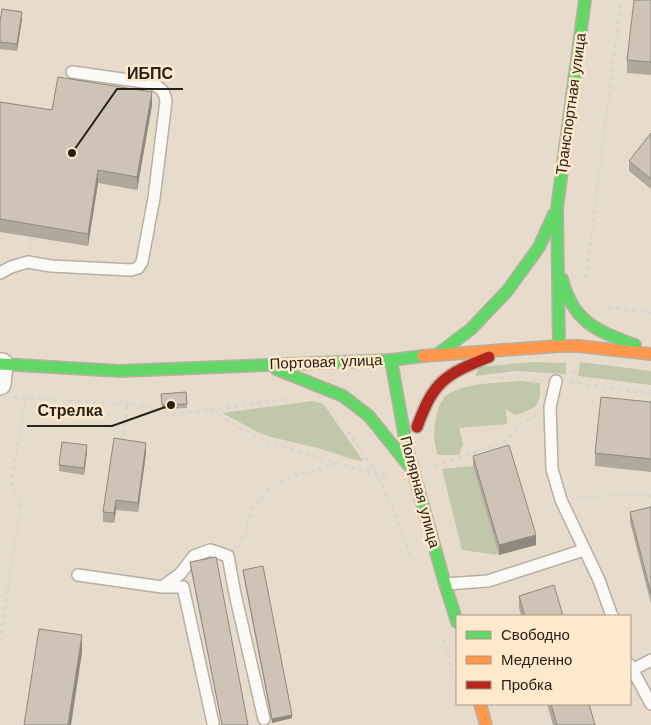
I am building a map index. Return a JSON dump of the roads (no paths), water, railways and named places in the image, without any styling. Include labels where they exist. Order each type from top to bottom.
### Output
[{"type":"main road","name":"Транспортная улица","points":[[559,346],[557,208],[585,0]]},
{"type":"main road","name":"Транспортная улица","points":[[438,354],[471,329],[508,290],[539,247],[557,208]]},
{"type":"main road","points":[[558,263],[568,297],[578,314],[619,339],[651,350]]},
{"type":"main road","name":"Портовая улица","points":[[3,377],[391,360],[507,348],[559,346],[578,346],[651,354]]},
{"type":"main road","points":[[417,427],[432,392],[443,380],[456,371],[507,348]]},
{"type":"main road","points":[[413,471],[417,427],[423,394],[438,354]]},
{"type":"main road","name":"Полярная улица","points":[[391,360],[407,449],[456,619]]},
{"type":"main road","points":[[267,365],[343,396],[369,416],[413,471]]},
{"type":"main road","points":[[480,705],[486,725]]},
{"type":"lane","points":[[0,273],[11,267],[28,262],[51,266],[131,270],[138,268],[142,262],[154,198],[166,101],[165,93],[151,83],[72,72]]},
{"type":"lane","points":[[556,381],[550,407],[552,469],[560,497],[599,580],[612,615]]},
{"type":"lane","points":[[162,587],[180,574],[194,556],[210,550],[228,556],[264,719]]},
{"type":"lane","points":[[445,584],[488,581],[584,550]]},
{"type":"lane","points":[[78,575],[162,587],[184,587],[213,722]]},
{"type":"lane","points":[[651,660],[631,667],[651,704]]},
{"type":"place","name":"ИБПС","points":[[72,153]]},
{"type":"place","name":"Стрелка","points":[[171,405]]}]
